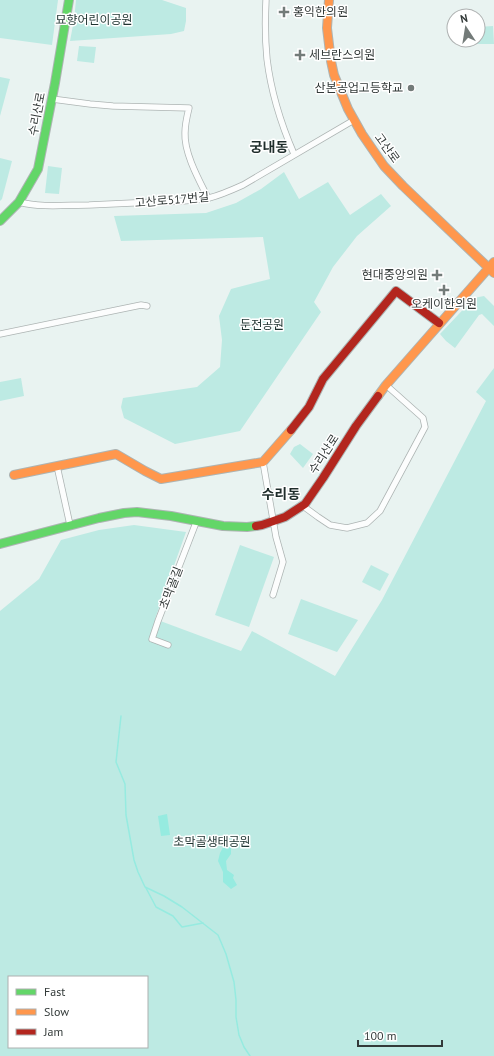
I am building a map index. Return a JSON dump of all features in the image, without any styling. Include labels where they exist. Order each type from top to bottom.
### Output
[{"type":"street","name":"수리산로","points":[[0,221],[19,202],[38,169],[70,0]]},
{"type":"street","points":[[266,0],[265,28],[267,59],[272,87],[285,134],[294,154]]},
{"type":"street","name":"고산로","points":[[329,0],[327,28],[331,61],[334,75],[354,120],[384,166],[403,186],[492,268]]},
{"type":"street","points":[[52,99],[113,106],[188,108],[185,134],[188,150],[194,169],[208,198]]},
{"type":"street","name":"고산로517번길","points":[[19,202],[41,206],[171,202],[208,198],[225,194],[354,120]]},
{"type":"street","name":"수리산로","points":[[0,544],[70,525],[124,513],[137,512],[171,516],[235,527],[262,525],[285,517],[303,506],[323,478],[356,426],[386,385],[439,323],[468,291],[492,268]]},
{"type":"street","points":[[14,475],[116,454],[161,480],[263,462],[286,436],[308,407],[323,379],[396,291],[439,323]]},
{"type":"street","points":[[0,334],[141,305],[146,306]]},
{"type":"street","points":[[303,506],[330,525],[347,528],[367,523],[380,511],[425,427],[423,418],[386,385]]},
{"type":"street","points":[[263,462],[276,537],[283,562],[273,595]]},
{"type":"street","points":[[57,466],[70,525]]},
{"type":"street","name":"초막골길","points":[[168,645],[152,639],[196,520]]},
{"type":"green space","points":[[0,0],[58,0],[52,45],[0,38]]},
{"type":"green space","name":"묘향어린이공원","points":[[76,0],[162,0],[186,8],[184,31],[171,34],[70,41]]},
{"type":"green space","points":[[486,26],[493,26],[494,44],[486,44]]},
{"type":"green space","points":[[79,46],[96,47],[94,63],[77,61]]},
{"type":"green space","points":[[0,77],[10,79],[0,116]]},
{"type":"green space","points":[[0,158],[12,161],[2,199],[0,201]]},
{"type":"green space","points":[[48,166],[62,168],[59,194],[45,193]]},
{"type":"green space","name":"둔전공원","points":[[284,172],[299,199],[328,182],[350,215],[381,194],[391,206],[357,236],[333,267],[314,302],[321,312],[240,431],[175,444],[124,418],[121,407],[123,398],[197,387],[220,367],[222,340],[219,316],[231,289],[270,279],[263,237],[121,241],[114,216],[206,213],[236,203],[261,189]]},
{"type":"green space","points":[[484,296],[494,306],[494,326],[482,314],[479,315],[455,348],[440,334],[474,298]]},
{"type":"green space","name":"초막골생태공원","points":[[494,368],[494,1056],[0,1056],[0,611],[39,579],[61,540],[99,530],[134,525],[186,532],[155,619],[241,651],[252,631],[335,676],[382,600],[486,401],[476,392]]},
{"type":"green space","points":[[21,378],[24,396],[0,401],[0,382]]},
{"type":"green space","points":[[300,444],[313,454],[303,468],[290,454],[294,447]]},
{"type":"green space","points":[[240,545],[274,557],[249,627],[215,615]]},
{"type":"green space","points":[[371,565],[389,574],[380,591],[362,582]]},
{"type":"green space","points":[[301,599],[358,620],[337,652],[288,634]]},
{"type":"water","points":[[167,814],[170,835],[161,836],[158,816]]},
{"type":"water","points":[[227,840],[231,844],[231,854],[226,861],[227,870],[234,875],[233,878],[237,885],[231,889],[223,882],[223,872],[218,861],[220,853]]},
{"type":"waterway","points":[[121,716],[116,762],[125,784],[126,815],[134,860],[138,872],[145,887],[182,907],[218,935],[226,954],[234,982],[236,1017],[239,1035],[250,1056]]},
{"type":"waterway","points":[[146,888],[156,907],[173,916],[182,927],[203,923]]},
{"type":"traffic: fast","points":[[0,221],[19,202],[38,169],[55,83],[69,0]]},
{"type":"traffic: fast","points":[[0,544],[99,518],[137,512],[171,516],[223,526],[256,526]]},
{"type":"traffic: slow","points":[[329,0],[327,28],[334,75],[348,109],[362,134],[384,166],[494,273]]},
{"type":"traffic: slow","points":[[378,396],[494,262]]},
{"type":"traffic: slow","points":[[14,475],[116,454],[161,479],[263,462],[291,430]]},
{"type":"traffic: jam","points":[[291,430],[309,407],[323,379],[396,291],[439,323]]},
{"type":"traffic: jam","points":[[256,526],[285,517],[305,504],[356,426],[378,396]]},
{"type":"place","name":"홍익한의원","points":[[284,12]]},
{"type":"place","name":"세브란스의원","points":[[300,55]]},
{"type":"place","name":"산본공업고등학교","points":[[411,88]]},
{"type":"place","name":"현대중앙의원","points":[[437,275]]},
{"type":"place","name":"오케이한의원","points":[[444,290]]},
{"type":"district","name":"궁내동","points":[[269,147]]},
{"type":"district","name":"수리동","points":[[281,494]]}]
